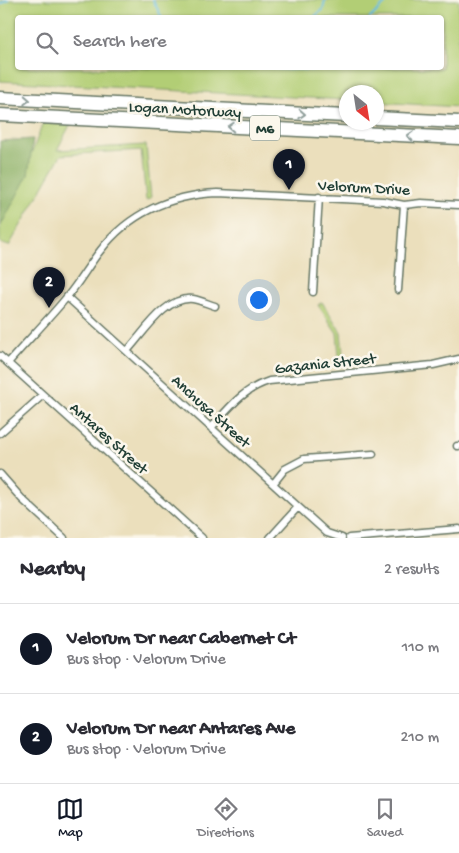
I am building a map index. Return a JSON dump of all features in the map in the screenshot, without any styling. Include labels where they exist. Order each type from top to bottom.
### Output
[{"type":"highway","name":"Logan Motorway","points":[[0,98],[339,116]]},
{"type":"highway","name":"Logan Motorway","points":[[0,115],[459,138]]},
{"type":"highway","points":[[384,118],[459,122]]},
{"type":"street","name":"Velorum Drive","points":[[8,363],[67,297],[100,250],[116,232],[142,213],[183,196],[218,193],[383,201],[404,205],[421,203],[459,205]]},
{"type":"street","points":[[313,292],[320,198]]},
{"type":"street","points":[[398,290],[404,205]]},
{"type":"street","name":"Anchusa Street","points":[[67,297],[327,533],[342,538]]},
{"type":"street","points":[[127,351],[167,306],[180,300],[193,299],[215,306]]},
{"type":"street","name":"Antares Street","points":[[0,356],[202,538]]},
{"type":"street","name":"Gazania Street","points":[[211,428],[238,397],[258,384],[270,381],[433,365],[459,359]]},
{"type":"street","points":[[0,433],[43,395]]},
{"type":"street","points":[[273,484],[285,469],[304,459],[373,454]]},
{"type":"street","points":[[0,474],[22,500],[64,538]]},
{"type":"street","points":[[270,538],[298,507]]},
{"type":"street","points":[[349,538],[459,529]]},
{"type":"green space","points":[[0,0],[459,0],[459,107],[384,102],[384,85],[339,85],[339,100],[0,81]]},
{"type":"green space","points":[[43,123],[70,125],[57,150],[146,145],[151,198],[146,200],[141,150],[61,155],[9,246],[0,243],[0,154],[32,152]]},
{"type":"green space","points":[[33,139],[28,175],[0,227],[0,141]]},
{"type":"green space","points":[[322,302],[341,332],[344,366],[340,366],[337,333],[318,305]]},
{"type":"waterway","points":[[0,4],[8,0]]},
{"type":"waterway","points":[[153,0],[160,15]]},
{"type":"waterway","points":[[316,15],[323,9],[325,0]]},
{"type":"waterway","points":[[373,15],[389,0]]},
{"type":"place","name":"Velorum Dr near Cabernet Ct","points":[[289,190]]},
{"type":"place","name":"Velorum Dr near Antares Ave","points":[[49,308]]}]
